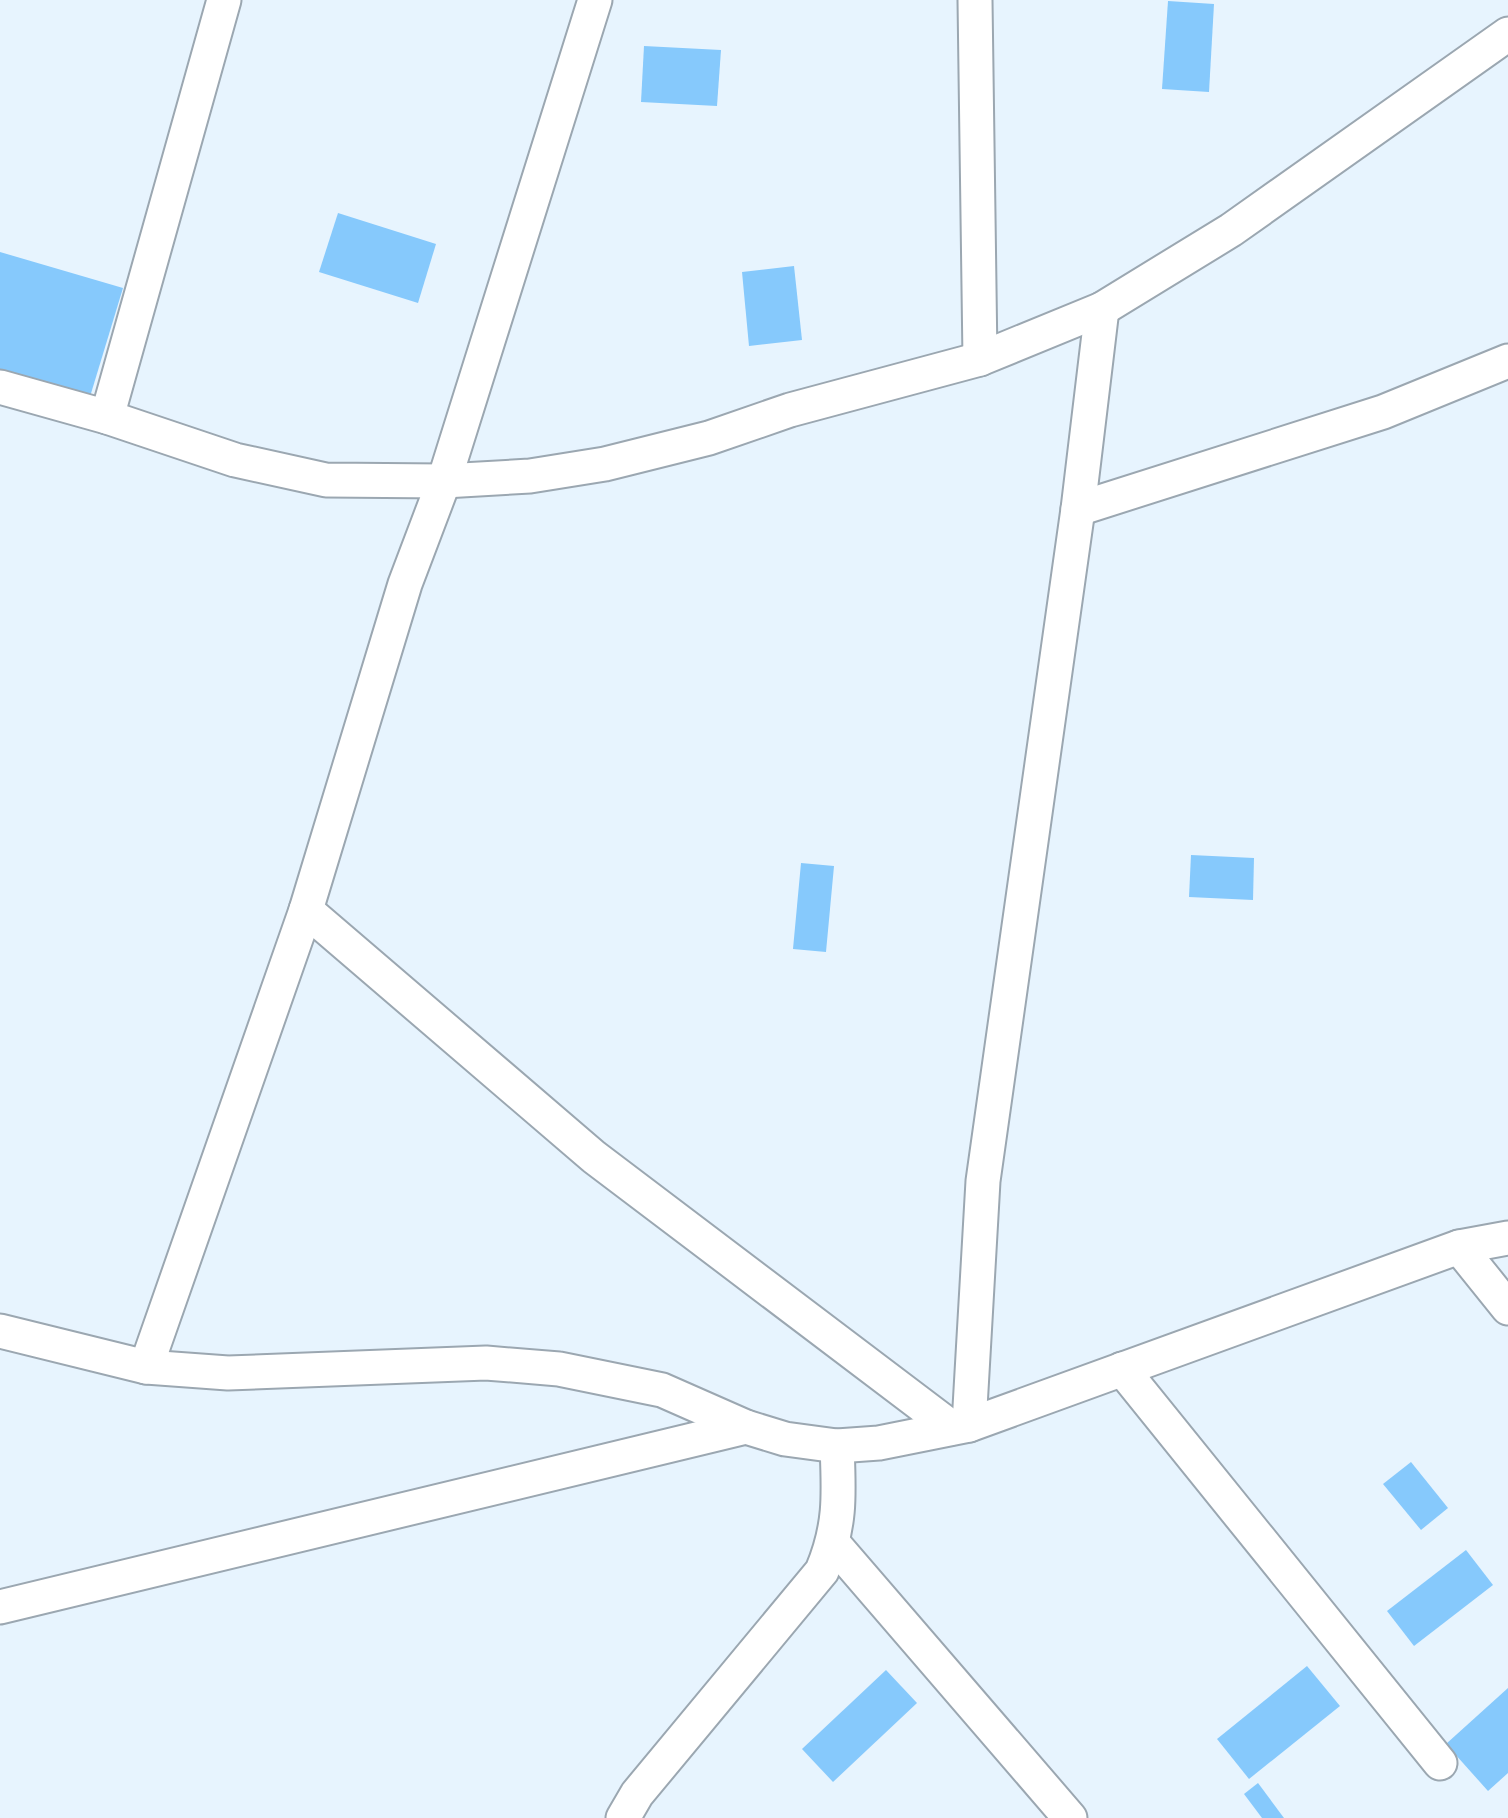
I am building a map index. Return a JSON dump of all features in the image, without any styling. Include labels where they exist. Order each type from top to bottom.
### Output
[{"type":"street","points":[[107,417],[224,0]]},
{"type":"street","points":[[146,1367],[306,910],[405,584],[444,481],[595,0]]},
{"type":"street","points":[[975,0],[980,359]]},
{"type":"street","points":[[0,387],[107,417],[235,460],[326,480],[444,481],[530,476],[605,464],[709,438],[790,410],[980,359],[1102,309],[1231,230],[1508,34]]},
{"type":"street","points":[[960,1426],[983,1181],[1079,509],[1102,309]]},
{"type":"street","points":[[1079,509],[1383,412],[1508,361]]},
{"type":"street","points":[[306,910],[594,1157],[960,1426]]},
{"type":"street","points":[[0,1331],[146,1367],[228,1373],[486,1363],[559,1369],[662,1390],[746,1427],[785,1439],[837,1447],[879,1443],[960,1426],[1459,1247],[1508,1238]]},
{"type":"street","points":[[1459,1247],[1508,1308]]},
{"type":"street","points":[[1122,1369],[1440,1763]]},
{"type":"street","points":[[0,1607],[746,1427]]},
{"type":"street","points":[[623,1818],[637,1794],[822,1571],[833,1544],[840,1509],[837,1447]]},
{"type":"street","points":[[833,1544],[1070,1818]]},
{"type":"building","points":[[1168,1],[1214,4],[1209,92],[1162,89]]},
{"type":"building","points":[[644,46],[721,50],[717,106],[641,102]]},
{"type":"building","points":[[338,213],[436,244],[418,303],[319,272]]},
{"type":"building","points":[[0,252],[123,288],[89,400],[0,374]]},
{"type":"building","points":[[794,266],[802,340],[749,346],[742,272]]},
{"type":"building","points":[[1191,855],[1254,858],[1253,900],[1189,897]]},
{"type":"building","points":[[801,863],[834,866],[826,952],[793,949]]},
{"type":"building","points":[[1411,1462],[1448,1508],[1421,1530],[1383,1484]]},
{"type":"building","points":[[1466,1550],[1493,1585],[1414,1646],[1387,1611]]},
{"type":"building","points":[[1307,1666],[1340,1706],[1249,1779],[1217,1739]]},
{"type":"building","points":[[886,1670],[917,1703],[833,1782],[802,1749]]},
{"type":"building","points":[[1508,1688],[1508,1773],[1488,1791],[1446,1744]]},
{"type":"building","points":[[1258,1783],[1284,1818],[1262,1818],[1244,1794]]}]
